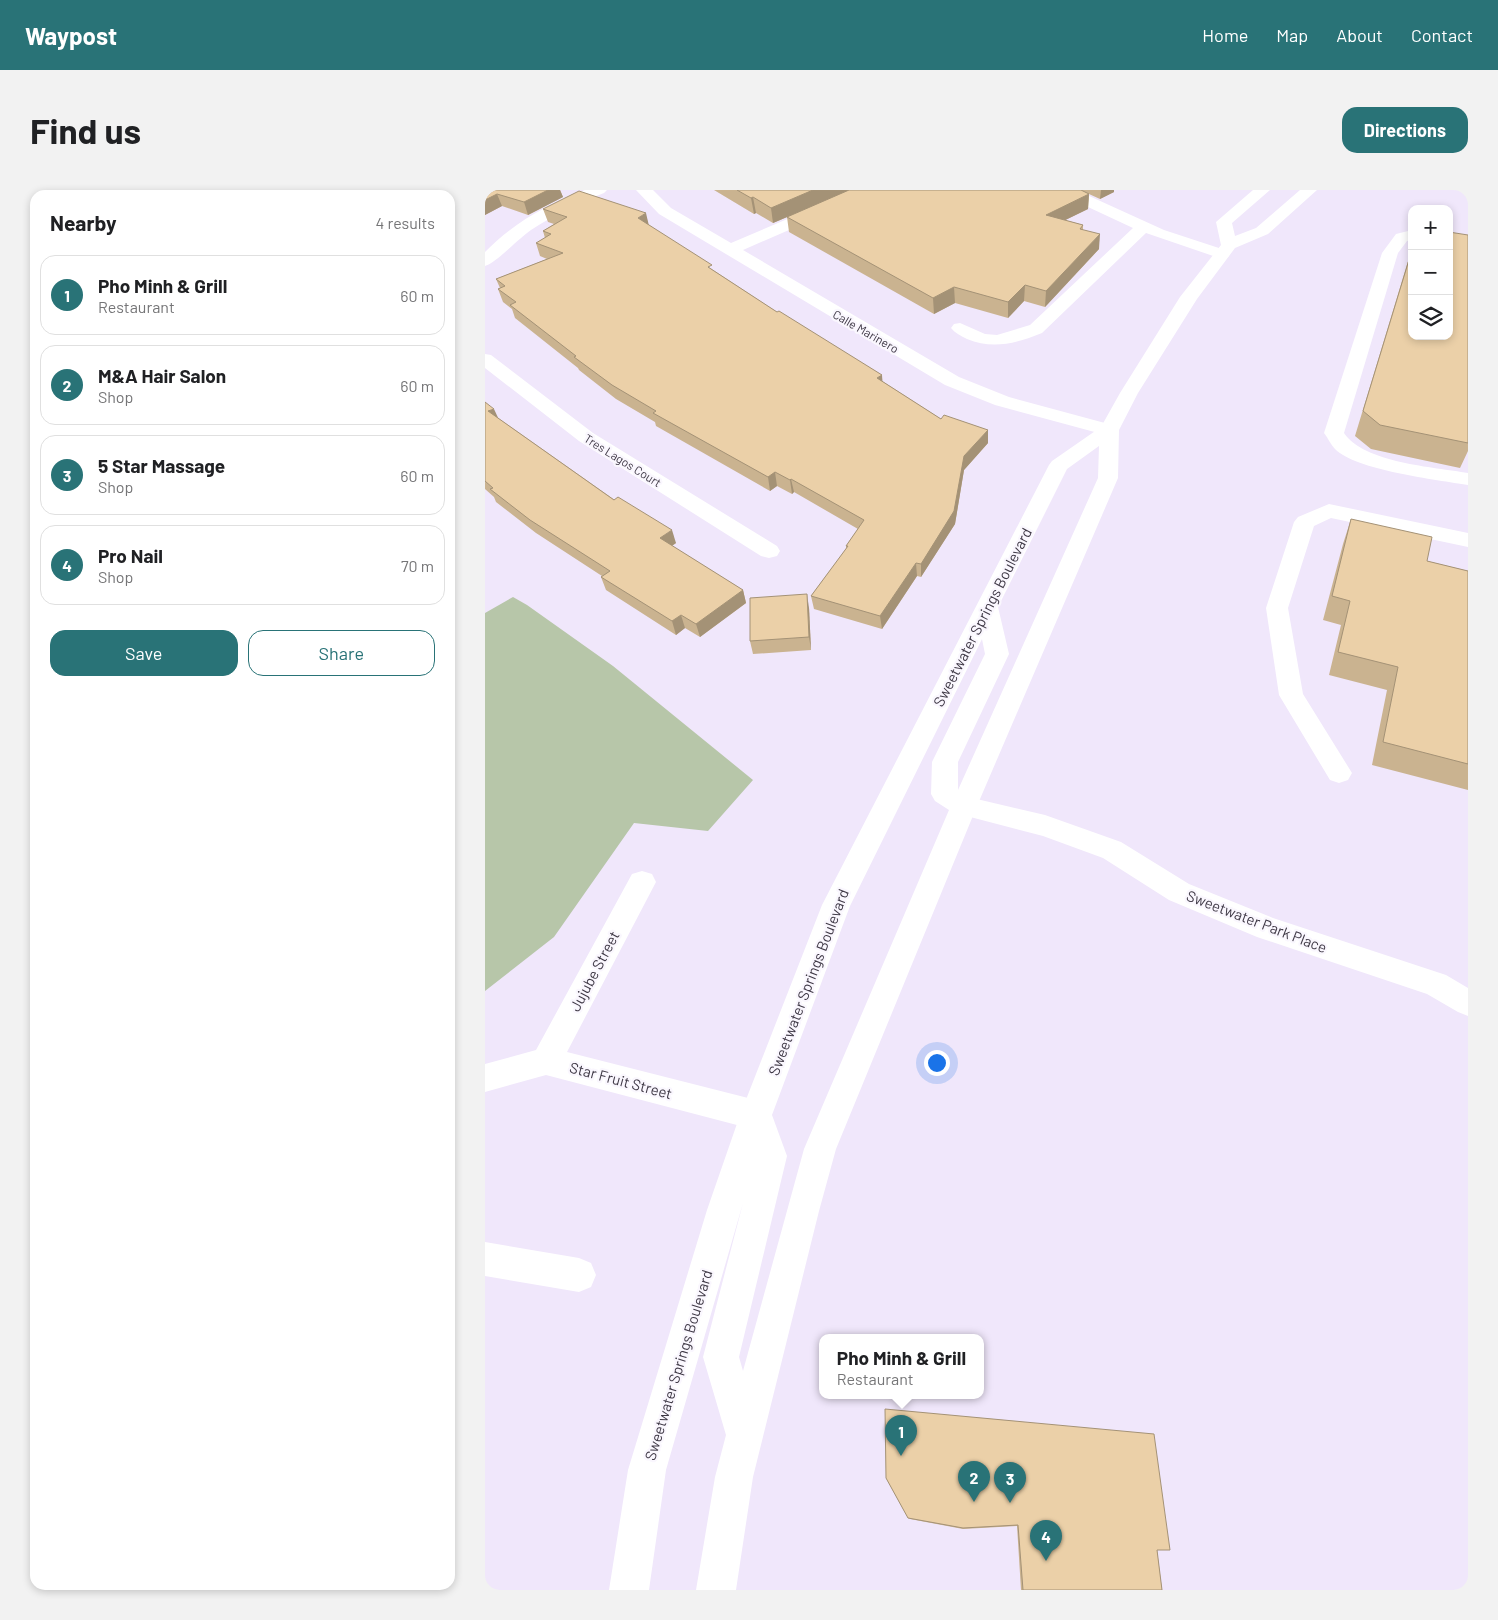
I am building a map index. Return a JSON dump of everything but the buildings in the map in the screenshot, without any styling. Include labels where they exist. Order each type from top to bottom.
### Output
[{"type":"main road","points":[[485,261],[500,245],[523,227],[567,202],[599,190]]},
{"type":"main road","name":"Calle Marinero","points":[[644,190],[665,211],[952,381],[1002,401],[1109,430]]},
{"type":"main road","points":[[730,250],[869,190]]},
{"type":"main road","points":[[1063,190],[1158,233],[1225,249],[1224,222],[1262,190]]},
{"type":"main road","name":"Sweetwater Springs Boulevard","points":[[629,1590],[647,1470],[724,1210],[756,1116],[836,905],[1059,466],[1109,430],[1129,393],[1189,297],[1225,249],[1262,231],[1309,190]]},
{"type":"main road","points":[[960,328],[973,337],[997,341],[1013,338],[1036,329],[1143,226]]},
{"type":"main road","points":[[1408,236],[1402,237],[1390,253],[1334,433],[1343,446],[1361,455],[1402,467],[1468,479]]},
{"type":"main road","name":"Tres Lagos Court","points":[[485,359],[586,437],[769,551]]},
{"type":"main road","name":"Sweetwater Springs Boulevard","points":[[716,1590],[734,1477],[744,1434],[820,1149],[964,806],[1108,478],[1109,430]]},
{"type":"main road","points":[[1339,773],[1291,695],[1277,608],[1305,522],[1329,511],[1468,540]]},
{"type":"main road","points":[[964,806],[944,794],[945,762],[997,654],[987,606]]},
{"type":"main road","name":"Sweetwater Park Place","points":[[964,806],[1045,826],[1111,850],[1179,892],[1267,928],[1435,984],[1468,1003]]},
{"type":"main road","name":"Jujube Street","points":[[546,1061],[642,882]]},
{"type":"main road","points":[[485,1078],[546,1061]]},
{"type":"main road","name":"Star Fruit Street","points":[[546,1061],[756,1116]]},
{"type":"main road","points":[[744,1434],[721,1357],[771,1156],[756,1116]]},
{"type":"main road","points":[[485,1258],[579,1275]]},
{"type":"green space","points":[[513,597],[613,666],[753,780],[708,831],[634,823],[554,937],[485,991],[485,613]]},
{"type":"place","name":"Pho Minh & Grill","points":[[901,1456]]},
{"type":"place","name":"M&A Hair Salon","points":[[974,1502]]},
{"type":"place","name":"5 Star Massage","points":[[1010,1503]]},
{"type":"place","name":"Pro Nail","points":[[1046,1561]]}]
